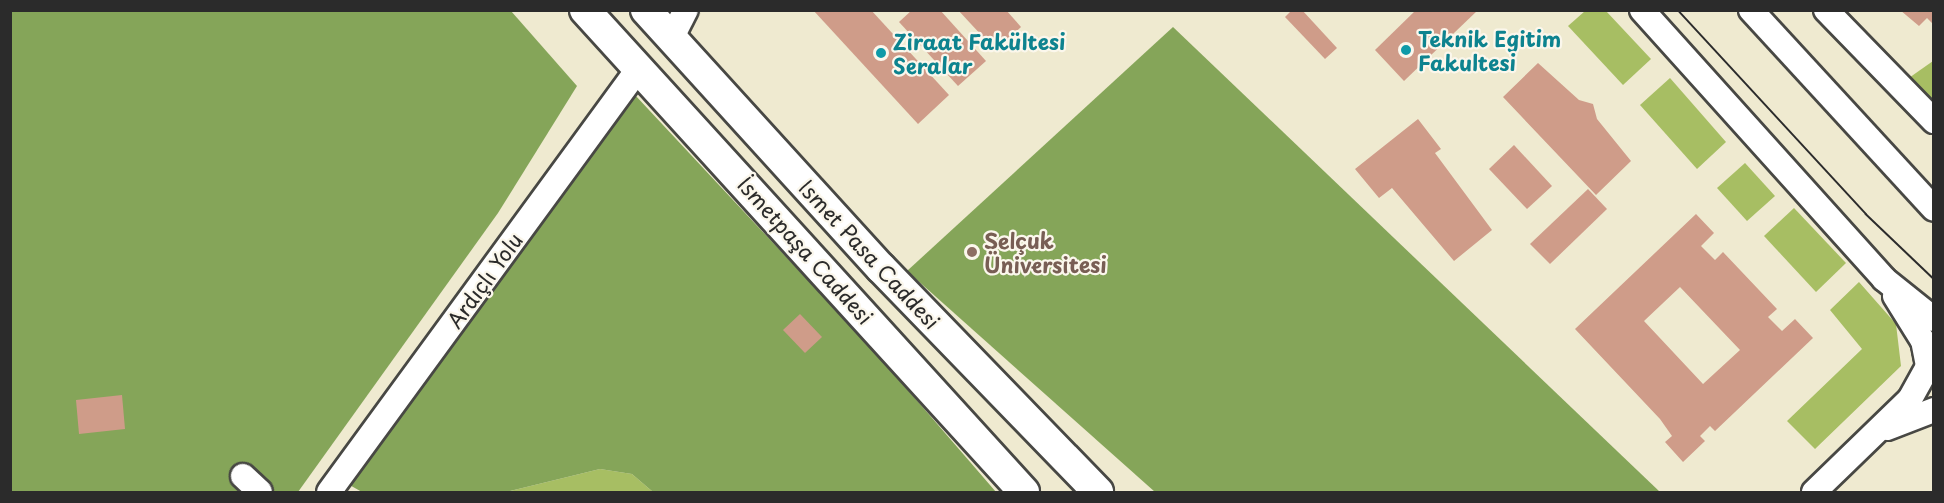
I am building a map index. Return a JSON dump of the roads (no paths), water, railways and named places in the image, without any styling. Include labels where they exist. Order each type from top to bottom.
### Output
[{"type":"main road","name":"İsmetpaşa Caddesi","points":[[585,10],[1024,492]]},
{"type":"main road","name":"Ismet Pasa Caddesi","points":[[646,10],[881,268],[1098,492]]},
{"type":"street","points":[[672,37],[686,10]]},
{"type":"street","points":[[1642,10],[1884,279],[1934,319]]},
{"type":"street","points":[[1751,10],[1934,209]]},
{"type":"street","points":[[1826,10],[1934,121]]},
{"type":"street","name":"Ardıçlı Yolu","points":[[329,492],[639,68]]},
{"type":"street","points":[[1884,279],[1923,341],[1931,361],[1934,393]]},
{"type":"street","points":[[1814,492],[1880,432],[1910,399],[1931,361]]},
{"type":"street","points":[[1880,432],[1934,410]]},
{"type":"tram line","points":[[1678,10],[1866,214],[1934,279]]},
{"type":"place","name":"Teknik Egitim Fakultesi","points":[[1406,50]]},
{"type":"place","name":"Ziraat Fakültesi Seralar","points":[[881,53]]},
{"type":"place","name":"Selçuk Üniversitesi","points":[[972,252]]}]
